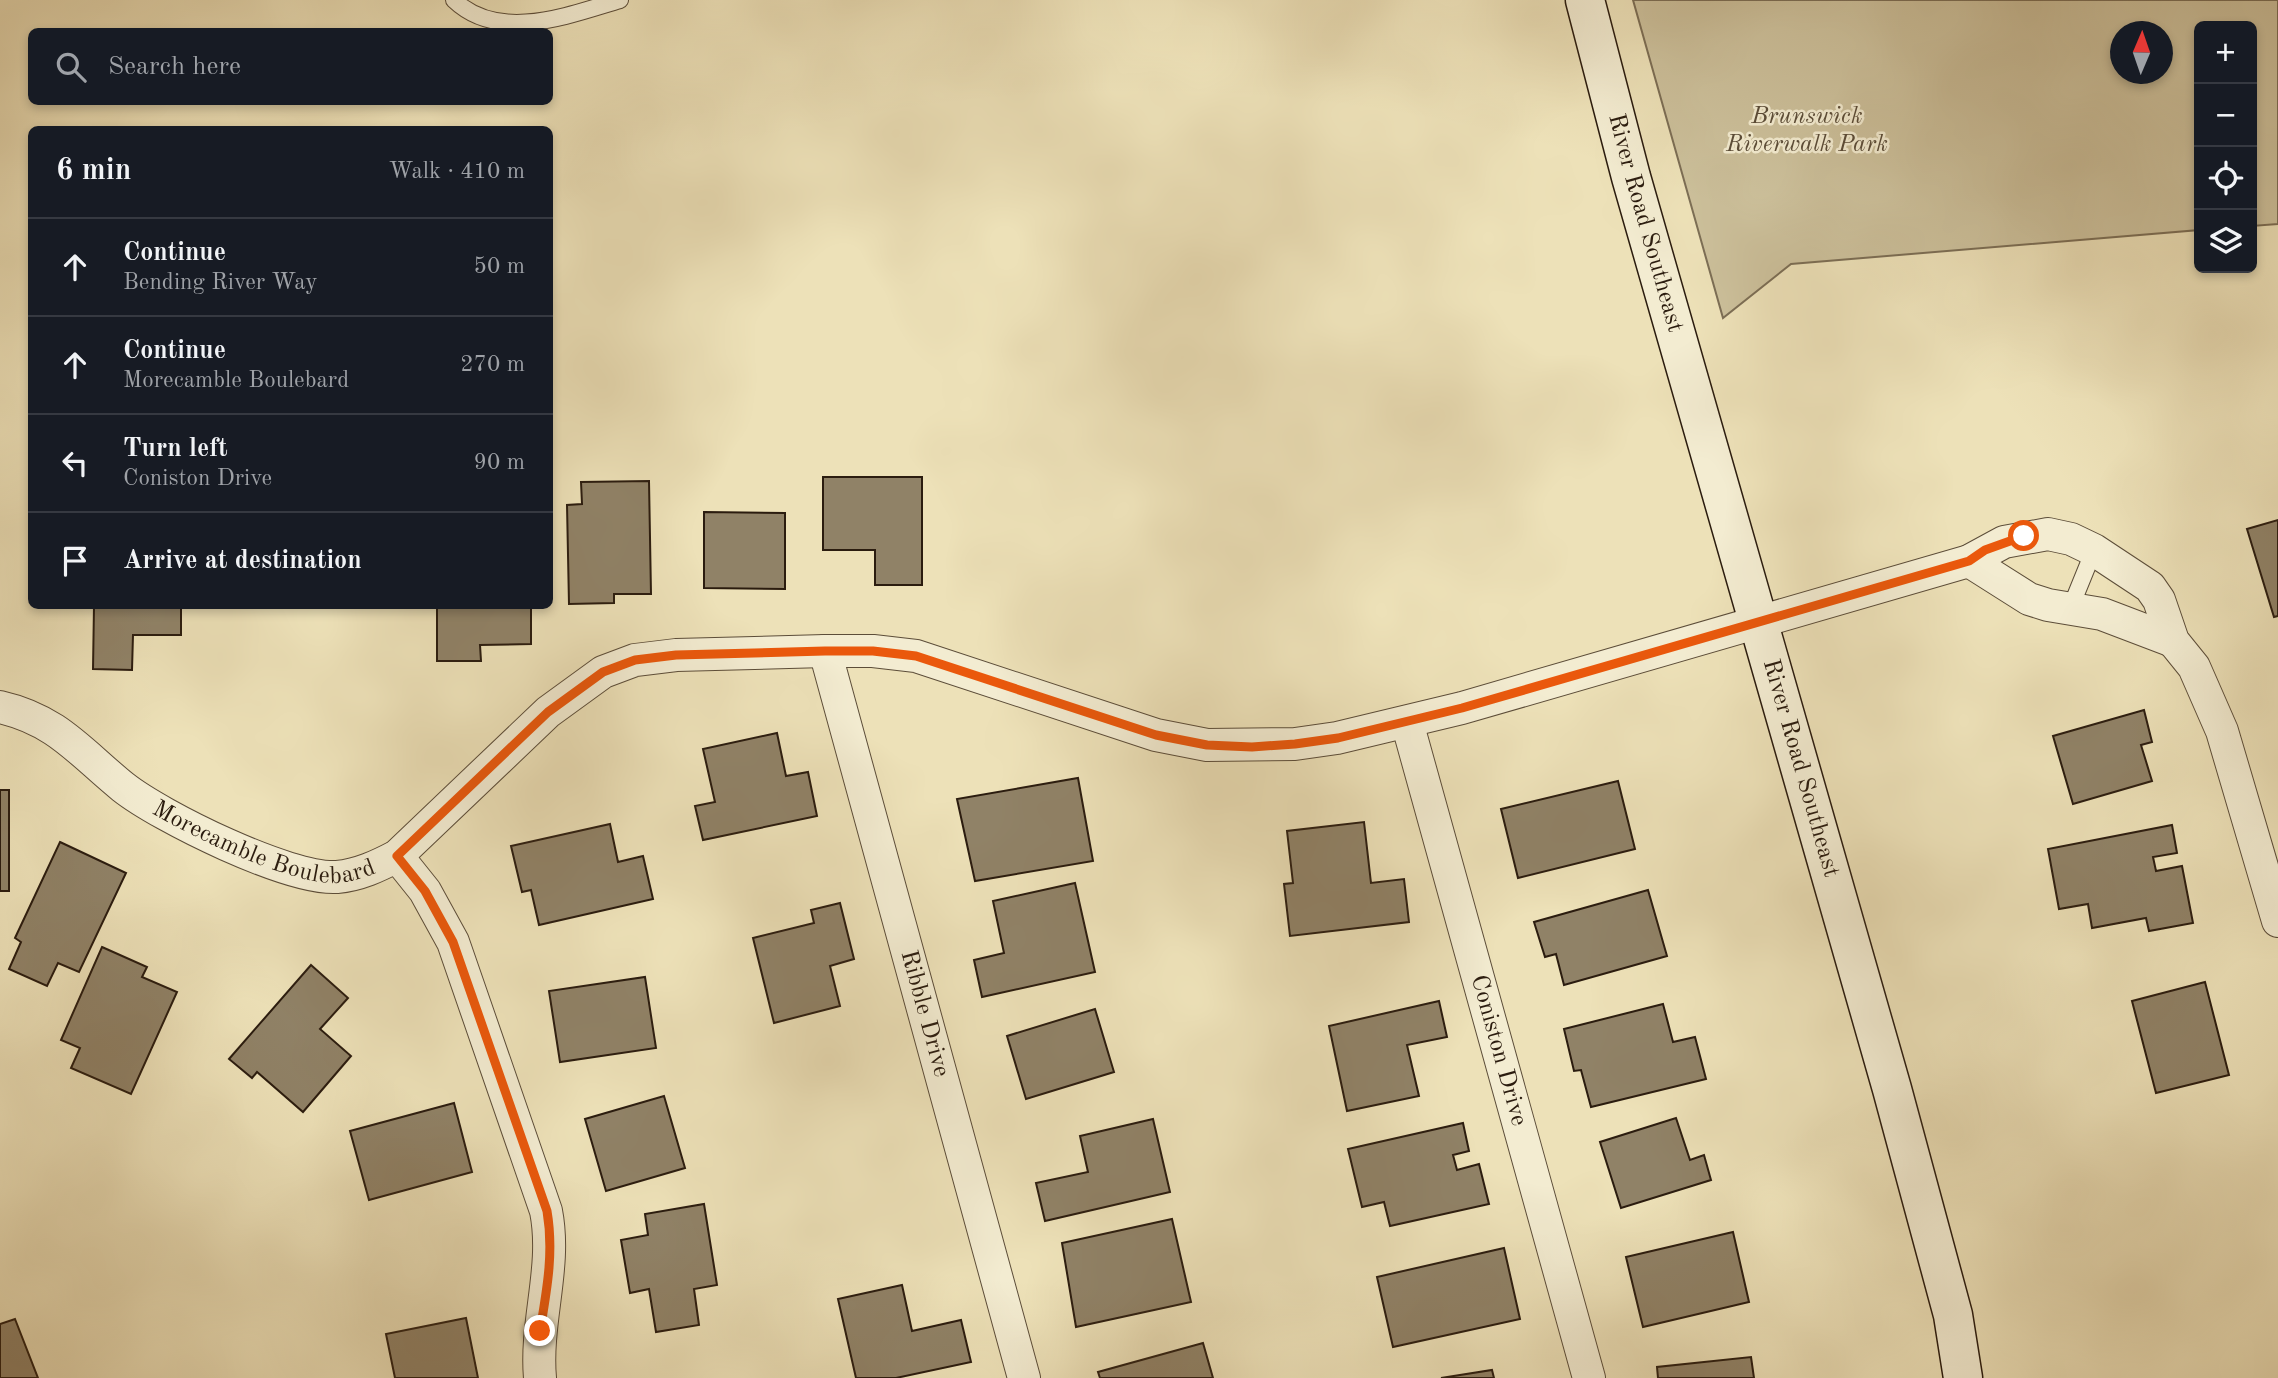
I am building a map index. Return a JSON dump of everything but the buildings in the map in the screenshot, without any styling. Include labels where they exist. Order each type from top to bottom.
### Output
[{"type":"main road","name":"River Road Southeast","points":[[1585,0],[1634,190],[1892,1089],[1953,1315],[1963,1378]]},
{"type":"street","name":"Morecamble Boulebard","points":[[0,707],[25,712],[54,727],[84,750],[123,787],[156,809],[267,861],[307,874],[336,877],[368,871],[397,856],[548,712],[603,672],[635,660],[676,655],[825,651],[873,651],[916,656],[951,665],[1109,722],[1207,745],[1252,747],[1295,744],[1338,738],[1407,722],[1969,561],[2004,542],[2049,534],[2071,539],[2094,550],[2150,587],[2159,600],[2172,641]]},
{"type":"street","points":[[1969,561],[2029,598],[2102,614],[2172,641],[2194,667],[2222,731],[2278,921]]},
{"type":"street","name":"Ribble Drive","points":[[825,651],[1024,1378]]},
{"type":"street","name":"Coniston Drive","points":[[1407,722],[1589,1378]]},
{"type":"street","points":[[397,856],[425,891],[453,942],[547,1211],[552,1238],[551,1266],[540,1331],[540,1378]]},
{"type":"lane","points":[[454,0],[466,11],[499,22],[547,21],[620,0]]},
{"type":"lane","points":[[2070,609],[2094,550]]},
{"type":"green space","name":"Brunswick Riverwalk Park","points":[[1633,0],[2278,0],[2278,224],[2257,226],[2257,21],[2194,21],[2194,230],[1791,264],[1723,318]]},
{"type":"route","points":[[540,1331],[551,1266],[552,1238],[547,1211],[453,942],[425,891],[397,856],[428,830],[548,712],[603,672],[635,660],[676,655],[873,651],[916,656],[951,665],[1109,722],[1156,735],[1207,745],[1252,747],[1295,744],[1338,738],[1462,708],[1969,561],[1985,550],[2024,536]]}]
